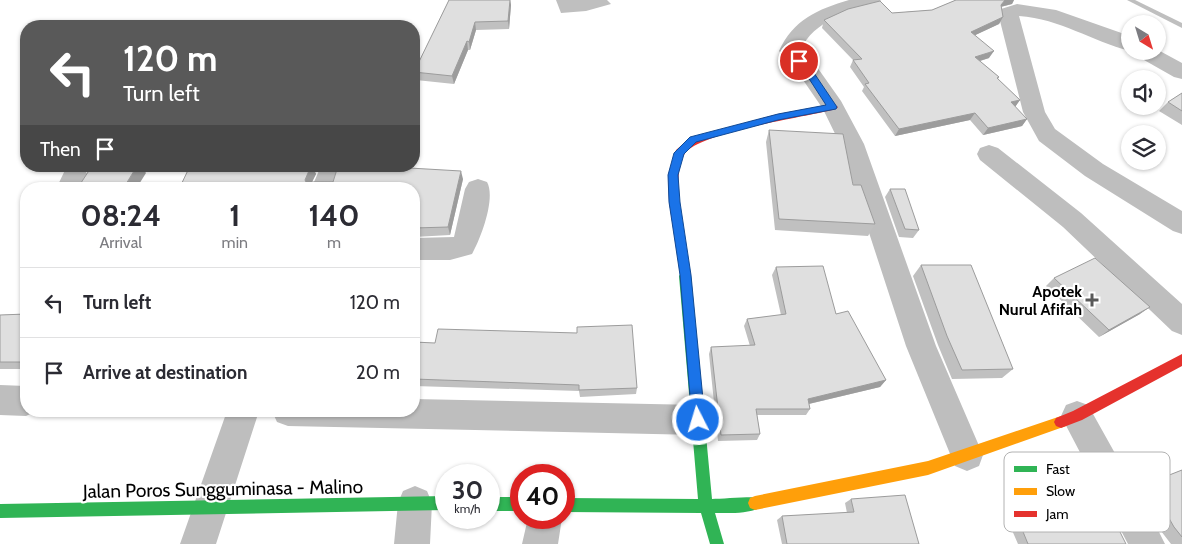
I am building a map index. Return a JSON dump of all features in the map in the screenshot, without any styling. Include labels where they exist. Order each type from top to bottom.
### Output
[{"type":"main road","points":[[717,544],[706,507],[685,275],[674,202],[673,175],[679,153],[693,140],[778,117],[832,107]]},
{"type":"main road","points":[[575,505],[737,506],[928,468],[1077,416],[1182,360]]},
{"type":"main road","name":"Jalan Poros Sungguminasa - Malino","points":[[0,511],[431,503]]},
{"type":"street","points":[[871,0],[827,13],[793,40],[790,51],[809,72],[832,107],[852,144],[921,346],[967,455]]},
{"type":"street","points":[[1121,40],[1087,26],[1050,15],[1016,10],[1008,13],[1034,112],[1047,135],[1094,170],[1182,224]]},
{"type":"street","points":[[1160,60],[1182,72]]},
{"type":"street","points":[[989,154],[1072,220],[1182,322]]},
{"type":"street","points":[[420,249],[450,250],[463,246],[469,234],[478,189]]},
{"type":"street","points":[[0,400],[20,401]]},
{"type":"street","points":[[420,414],[698,420]]},
{"type":"street","points":[[1077,416],[1097,452]]},
{"type":"street","points":[[198,544],[241,417]]},
{"type":"street","points":[[412,544],[431,503]]},
{"type":"street","points":[[540,544],[543,529]]},
{"type":"street","points":[[1140,532],[1147,544]]},
{"type":"shaded area","points":[[556,0],[607,0],[611,4],[586,11],[561,13]]},
{"type":"building","points":[[449,0],[510,0],[508,21],[475,22],[469,42],[467,41],[452,76],[420,73],[420,60]]},
{"type":"building","points":[[956,0],[1005,0],[1001,5],[1003,17],[971,32],[994,51],[975,57],[999,77],[997,78],[1020,100],[1011,102],[1027,119],[988,128],[975,113],[899,129],[865,84],[869,83],[853,60],[862,59],[824,20],[848,9],[880,1],[892,13],[932,10]]},
{"type":"building","points":[[1182,93],[1182,111],[1168,102]]},
{"type":"building","points":[[769,130],[843,134],[853,185],[861,185],[875,224],[779,219]]},
{"type":"building","points":[[420,169],[461,171],[448,227],[420,228],[420,182],[333,182],[336,172],[420,172]]},
{"type":"building","points":[[88,172],[133,172],[127,182],[82,182]]},
{"type":"building","points":[[187,172],[308,172],[306,182],[182,182]]},
{"type":"building","points":[[890,189],[905,189],[919,230],[905,229]]},
{"type":"building","name":"Apotek Nurul Afifah","points":[[1095,258],[1150,307],[1109,330],[1054,278]]},
{"type":"building","points":[[921,265],[971,265],[1013,369],[962,370],[947,336]]},
{"type":"building","points":[[823,266],[836,314],[848,311],[886,380],[808,399],[810,409],[756,409],[760,434],[721,435],[711,347],[755,345],[747,319],[786,314],[776,267]]},
{"type":"building","points":[[20,314],[20,362],[0,362],[0,315]]},
{"type":"building","points":[[632,325],[637,388],[579,390],[579,385],[420,379],[420,342],[435,343],[438,329],[577,333],[577,327]]},
{"type":"building","points":[[1182,470],[1182,537],[1170,520],[1170,475]]},
{"type":"building","points":[[905,495],[919,544],[787,544],[782,516],[854,512],[851,499]]},
{"type":"building","points":[[1023,532],[1120,532],[1126,544],[1028,544]]},
{"type":"waterway","points":[[1130,0],[1182,26]]},
{"type":"traffic: fast","points":[[685,276],[706,507],[717,544]]},
{"type":"traffic: fast","points":[[0,511],[435,503]]},
{"type":"traffic: fast","points":[[575,505],[737,506],[755,503]]},
{"type":"traffic: fast","points":[[500,504],[510,504]]},
{"type":"traffic: slow","points":[[755,503],[928,468],[1061,422]]},
{"type":"traffic: jam","points":[[685,276],[674,202],[673,175],[679,153],[693,140],[778,117],[833,107]]},
{"type":"traffic: jam","points":[[1061,422],[1077,416],[1182,360]]},
{"type":"place","name":"Apotek Nurul Afifah","points":[[1092,300]]},
{"type":"route","points":[[698,420],[685,275],[674,202],[673,175],[679,153],[693,140],[778,117],[832,107],[809,72],[799,61]]}]
